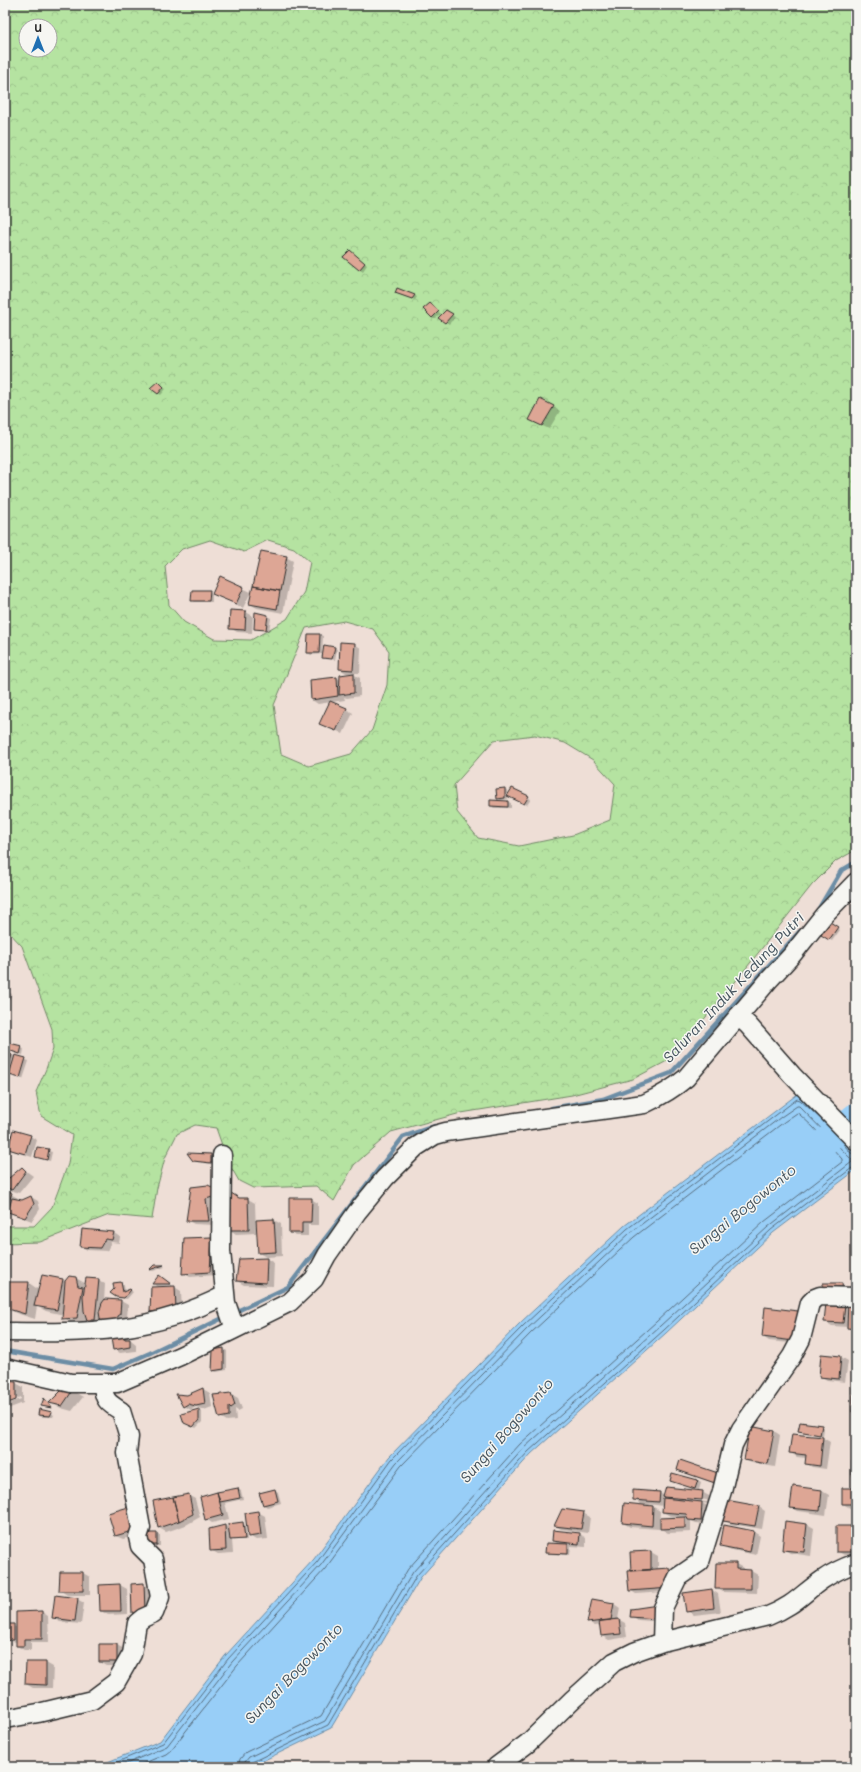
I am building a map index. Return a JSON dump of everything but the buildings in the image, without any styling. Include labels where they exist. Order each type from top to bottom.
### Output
[{"type":"street","points":[[5,1368],[71,1383],[117,1383],[234,1326],[290,1302],[314,1279],[327,1256],[370,1195],[416,1147],[434,1135],[446,1132],[644,1104],[676,1088],[792,955],[824,915],[856,882]]},
{"type":"street","points":[[738,1016],[761,1039],[792,1075],[856,1141]]},
{"type":"street","points":[[222,1155],[221,1251],[225,1299],[234,1326]]},
{"type":"street","points":[[662,1642],[663,1608],[678,1577],[686,1570],[698,1564],[701,1558],[722,1491],[733,1445],[741,1429],[792,1356],[801,1338],[810,1303],[815,1298],[820,1296],[856,1297]]},
{"type":"street","points":[[5,1332],[81,1333],[135,1327],[168,1320],[225,1299]]},
{"type":"street","points":[[5,1719],[38,1714],[92,1700],[116,1682],[132,1654],[137,1623],[143,1618],[154,1613],[160,1597],[153,1559],[140,1546],[138,1537],[141,1528],[127,1453],[128,1437],[121,1411],[108,1403],[103,1394],[103,1383]]},
{"type":"street","points":[[496,1767],[528,1743],[614,1662],[634,1652],[662,1642],[768,1616],[782,1611],[799,1600],[823,1579],[856,1563]]},
{"type":"green space","points":[[5,5],[856,5],[856,850],[836,861],[812,885],[724,996],[669,1060],[633,1079],[572,1095],[461,1113],[391,1132],[354,1165],[334,1201],[316,1186],[253,1188],[239,1181],[228,1162],[216,1128],[195,1125],[177,1134],[165,1158],[157,1188],[152,1219],[109,1215],[40,1242],[5,1243],[5,1226],[34,1226],[52,1207],[68,1164],[72,1135],[41,1116],[36,1092],[53,1049],[52,1029],[22,946],[5,928]],"holes":[[[210,540],[244,552],[268,540],[294,548],[310,562],[304,592],[287,619],[251,640],[214,639],[184,622],[169,605],[165,566],[182,549]],[[344,621],[373,629],[389,651],[387,685],[372,730],[351,754],[309,766],[281,754],[274,705],[306,628]],[[535,735],[565,743],[593,760],[615,784],[610,820],[573,835],[519,846],[478,838],[457,812],[454,785],[494,740]]]},
{"type":"water","points":[[799,1093],[824,1117],[856,1152],[856,1170],[773,1233],[666,1333],[531,1454],[421,1577],[331,1728],[250,1767],[95,1767],[160,1741],[225,1656],[314,1559],[389,1457],[521,1322],[624,1226]]},
{"type":"waterway","name":"Saluran Induk Kedung Putri","points":[[818,910],[841,871],[856,862]]},
{"type":"waterway","name":"Saluran Induk Kedung Putri","points":[[552,1108],[603,1099],[671,1073],[800,931]]},
{"type":"waterway","name":"Sungai Bogowonto","points":[[821,1145],[856,1116]]},
{"type":"waterway","name":"Saluran Induk Kedung Putri","points":[[233,1313],[288,1287],[403,1137],[435,1126]]},
{"type":"waterway","name":"Saluran Induk Kedung Putri","points":[[5,1351],[113,1369],[227,1316]]}]
